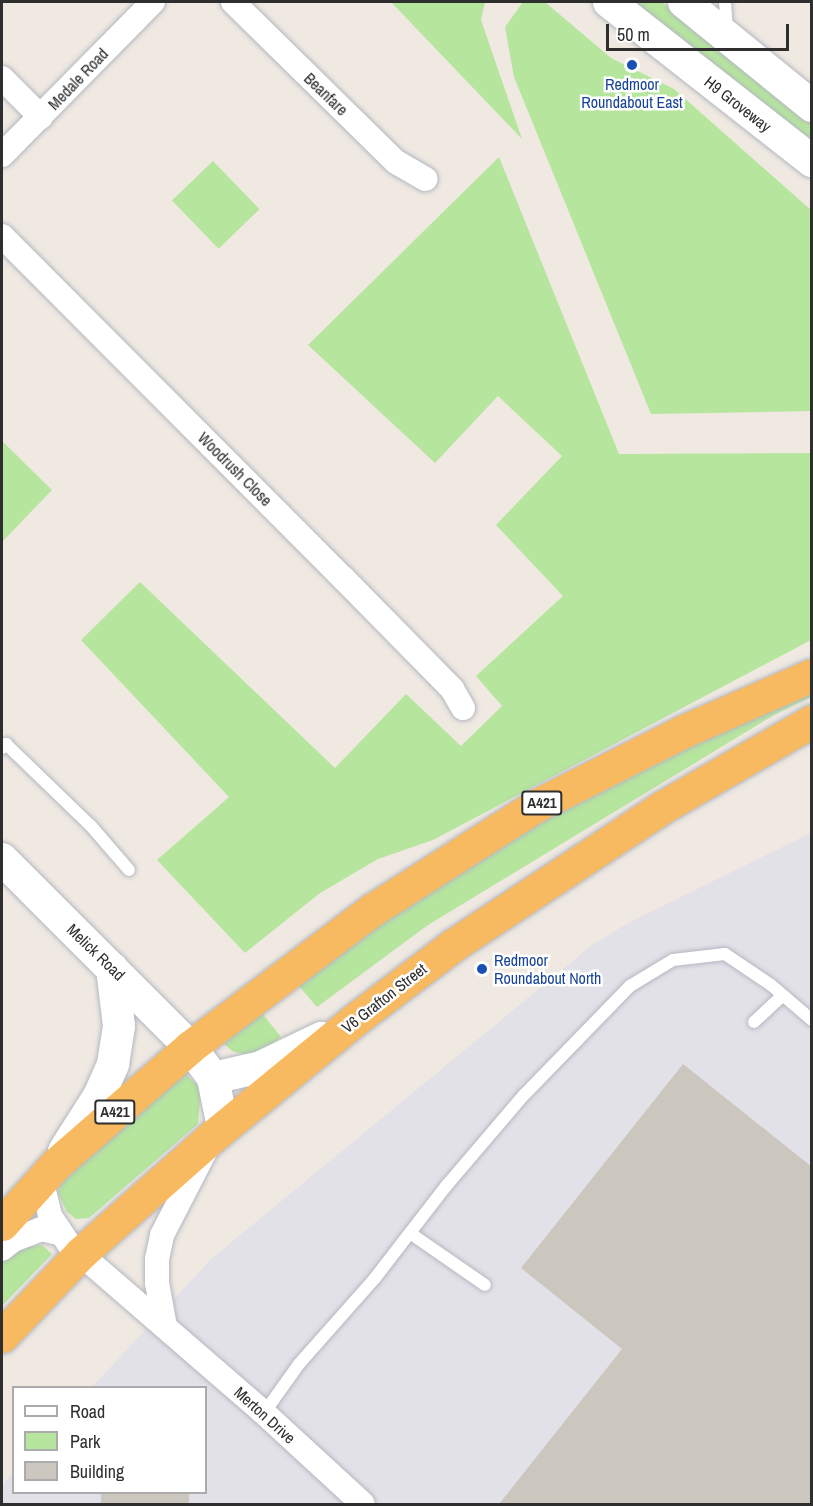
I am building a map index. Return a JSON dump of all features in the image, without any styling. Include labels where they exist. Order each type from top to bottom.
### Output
[{"type":"highway","name":"A421","points":[[2,1224],[49,1171],[190,1047],[372,910],[537,805],[684,731],[812,675]]},
{"type":"highway","name":"V6 Grafton Street","points":[[2,1336],[70,1243],[218,1131],[295,1059],[353,1022],[452,946],[569,867],[661,808],[812,721]]},
{"type":"street","name":"Medale Road","points":[[2,155],[153,2]]},
{"type":"street","name":"Beanfare","points":[[233,2],[396,162],[425,179]]},
{"type":"street","name":"H9 Groveway","points":[[609,2],[812,161]]},
{"type":"street","points":[[684,2],[812,106]]},
{"type":"street","points":[[2,78],[41,117]]},
{"type":"street","name":"Woodrush Close","points":[[2,236],[343,578],[452,690],[463,708]]},
{"type":"street","name":"Melick Road","points":[[2,859],[190,1047],[213,1078]]},
{"type":"street","points":[[70,1243],[45,1200],[49,1171],[99,1096],[113,1064],[119,1026],[112,968]]},
{"type":"street","points":[[165,1327],[157,1283],[157,1258],[162,1235],[218,1131],[213,1078],[240,1074],[295,1059]]},
{"type":"street","points":[[2,1249],[13,1240],[41,1229],[70,1243]]},
{"type":"street","name":"Merton Drive","points":[[70,1243],[264,1413],[363,1504]]},
{"type":"lane","points":[[725,2],[727,38]]},
{"type":"lane","points":[[2,748],[6,744],[91,826],[129,870]]},
{"type":"lane","points":[[264,1413],[299,1364],[375,1278],[524,1095],[630,986],[673,960],[725,954],[771,985],[812,1020]]},
{"type":"lane","points":[[754,1022],[782,996]]},
{"type":"lane","points":[[410,1233],[485,1285]]},
{"type":"shaded area","points":[[811,833],[811,1504],[2,1504],[2,1485],[12,1473],[12,1494],[207,1494],[207,1386],[93,1386],[211,1259],[591,946],[628,923]]},
{"type":"green space","points":[[391,2],[485,2],[481,20],[522,139]]},
{"type":"green space","points":[[523,2],[545,2],[611,58],[674,89],[811,210],[811,411],[651,414],[514,77],[505,27]]},
{"type":"green space","points":[[633,2],[662,2],[811,122],[811,147]]},
{"type":"green space","points":[[499,157],[619,454],[811,453],[811,640],[433,840],[378,859],[320,893],[245,953],[157,860],[229,797],[81,640],[140,582],[335,768],[406,694],[461,746],[502,706],[476,676],[563,596],[496,525],[562,456],[498,396],[435,463],[308,345]]},
{"type":"green space","points":[[213,161],[260,209],[219,249],[172,201]]},
{"type":"green space","points":[[2,441],[52,490],[2,542]]},
{"type":"green space","points":[[811,690],[811,697],[774,715],[428,925],[317,1007],[297,984],[358,932],[560,803]]},
{"type":"green space","points":[[258,1008],[281,1037],[267,1049],[246,1055],[232,1051],[221,1041]]},
{"type":"green space","points":[[174,1073],[187,1075],[201,1089],[198,1124],[89,1218],[76,1219],[67,1212],[58,1193],[64,1173]]},
{"type":"green space","points":[[42,1245],[52,1254],[2,1306],[2,1250]]},
{"type":"building","points":[[683,1064],[812,1167],[812,1504],[499,1504],[622,1349],[521,1268]]},
{"type":"building","points":[[101,1494],[189,1494],[189,1504],[101,1504]]},
{"type":"place","name":"Redmoor Roundabout East","points":[[632,65]]},
{"type":"place","name":"Redmoor Roundabout North","points":[[482,969]]}]
